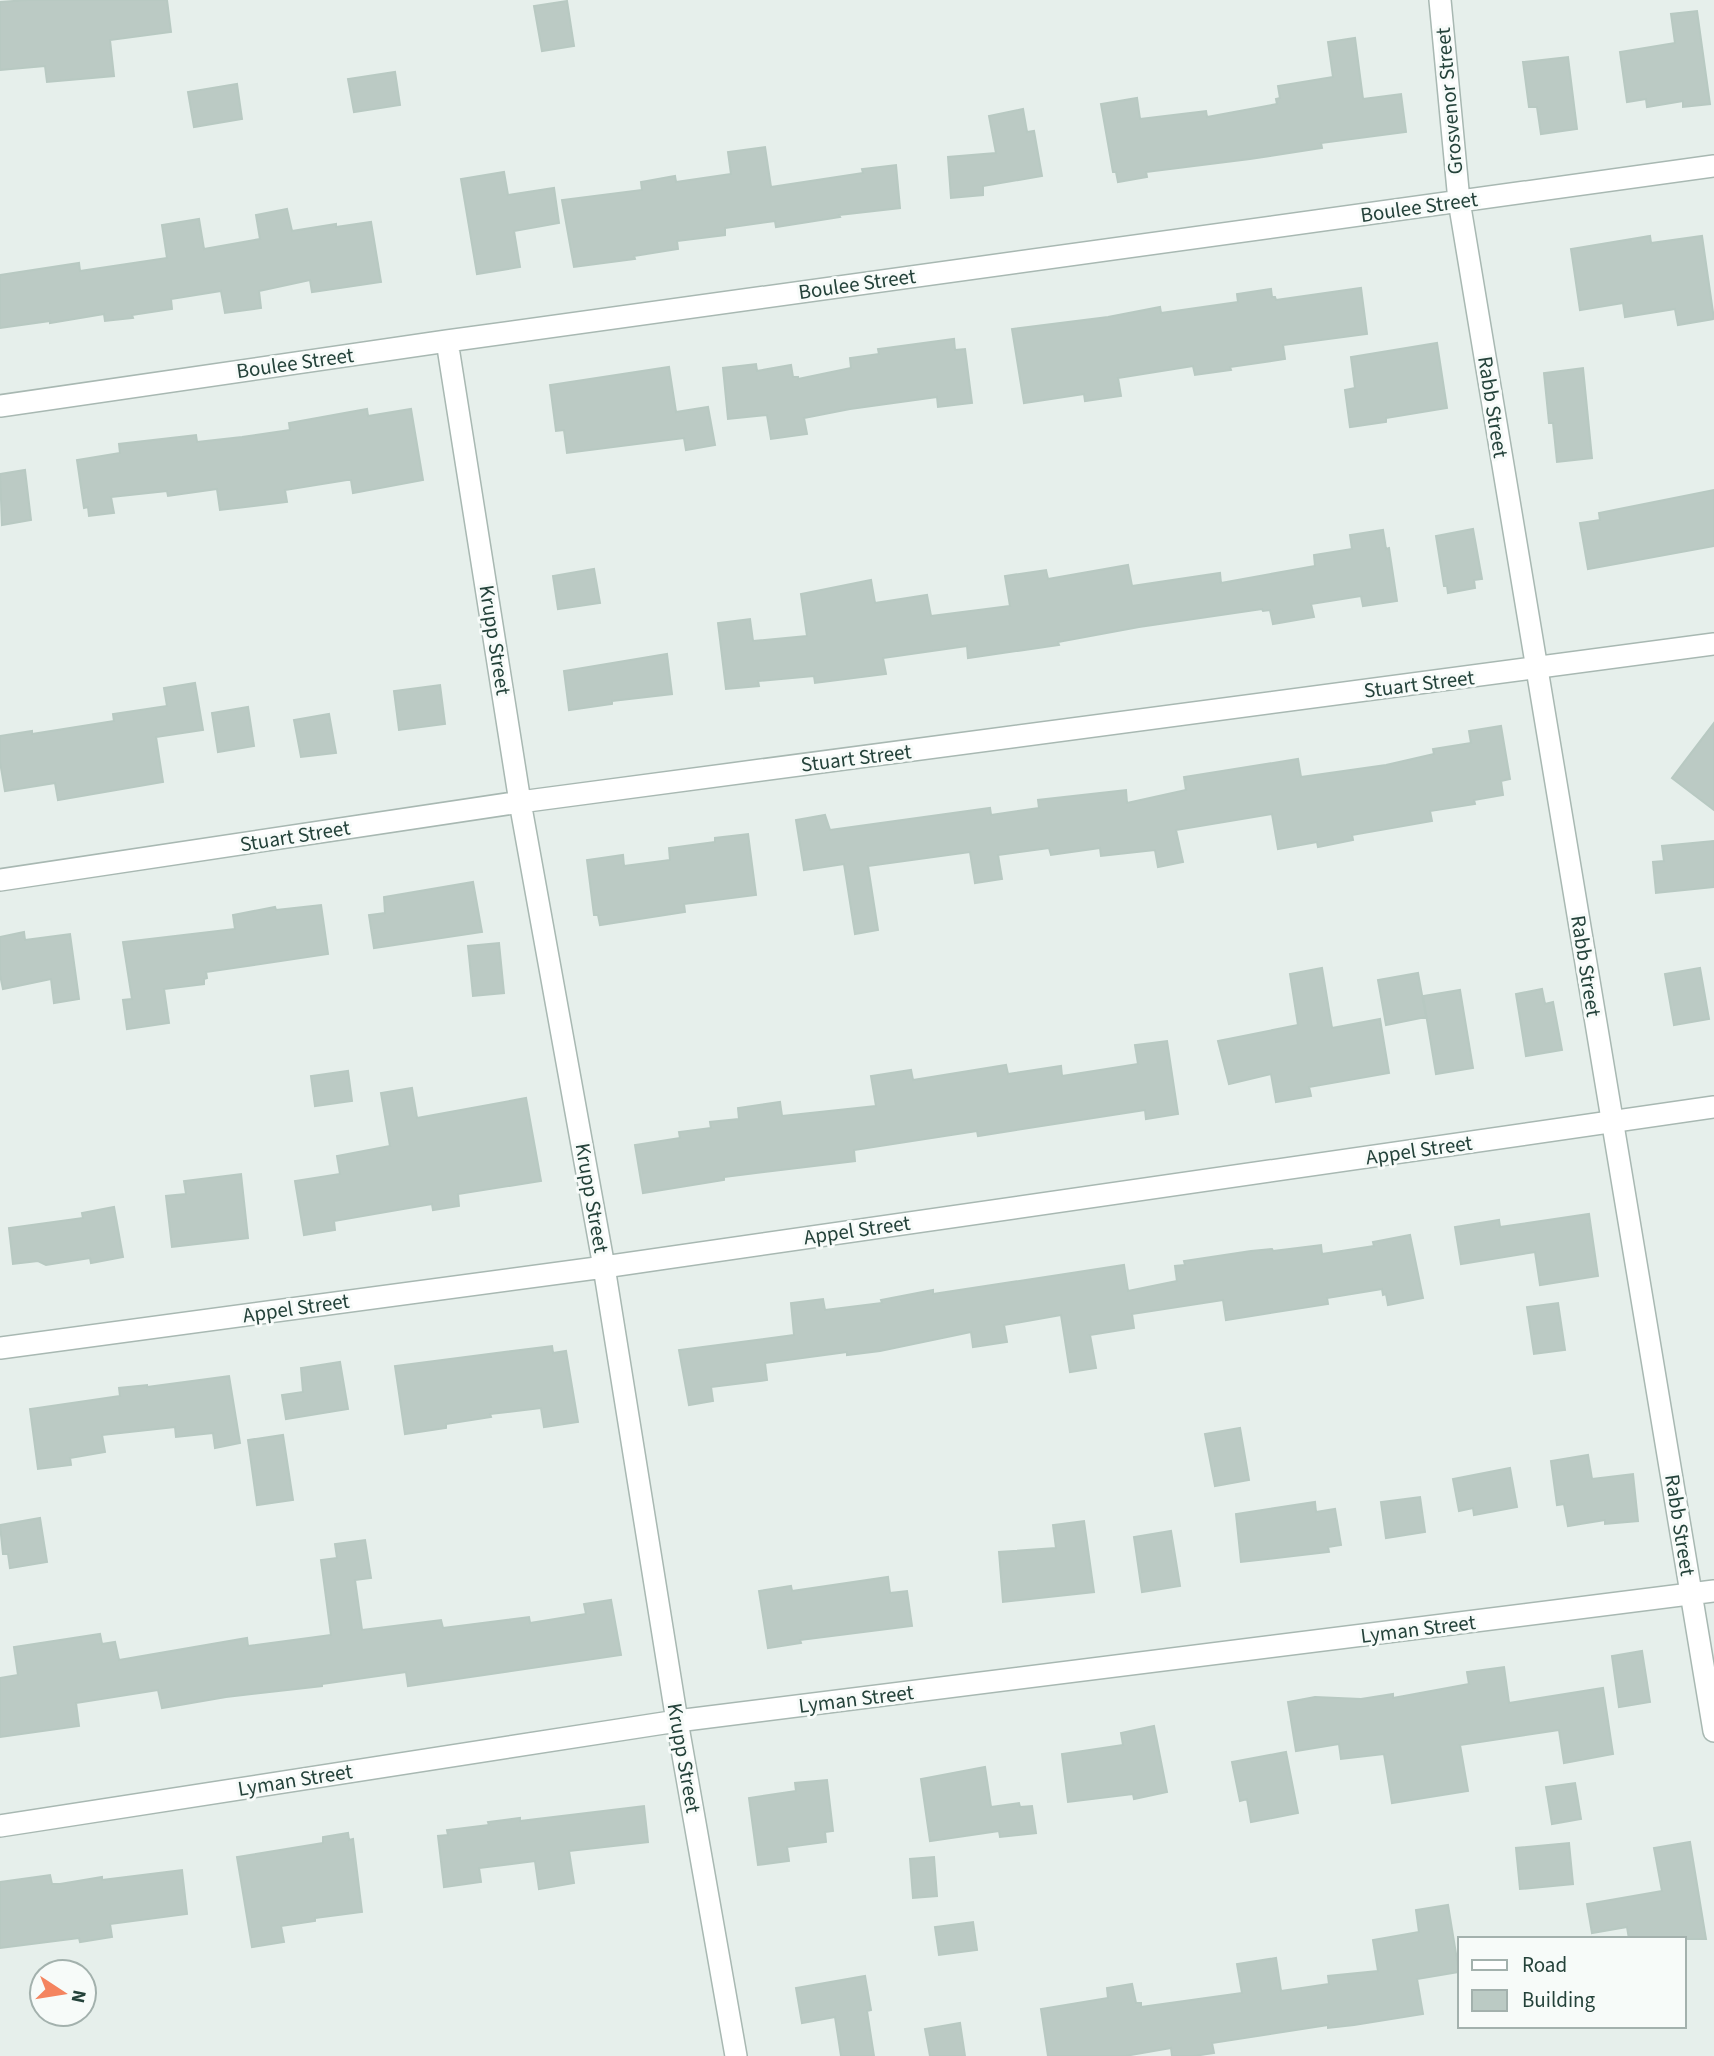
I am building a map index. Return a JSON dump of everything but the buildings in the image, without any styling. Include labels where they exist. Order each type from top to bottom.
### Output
[{"type":"street","name":"Grosvenor Street","points":[[1440,0],[1459,201]]},
{"type":"street","name":"Boulee Street","points":[[0,406],[447,341],[1714,166]]},
{"type":"street","name":"Rabb Street","points":[[1459,201],[1714,1731]]},
{"type":"street","name":"Krupp Street","points":[[447,341],[520,802],[604,1267],[677,1721],[736,2056]]},
{"type":"street","name":"Stuart Street","points":[[0,880],[520,802],[1714,644]]},
{"type":"street","name":"Appel Street","points":[[0,1348],[604,1267],[1714,1107]]},
{"type":"street","name":"Lyman Street","points":[[0,1826],[677,1721],[1714,1591]]}]
